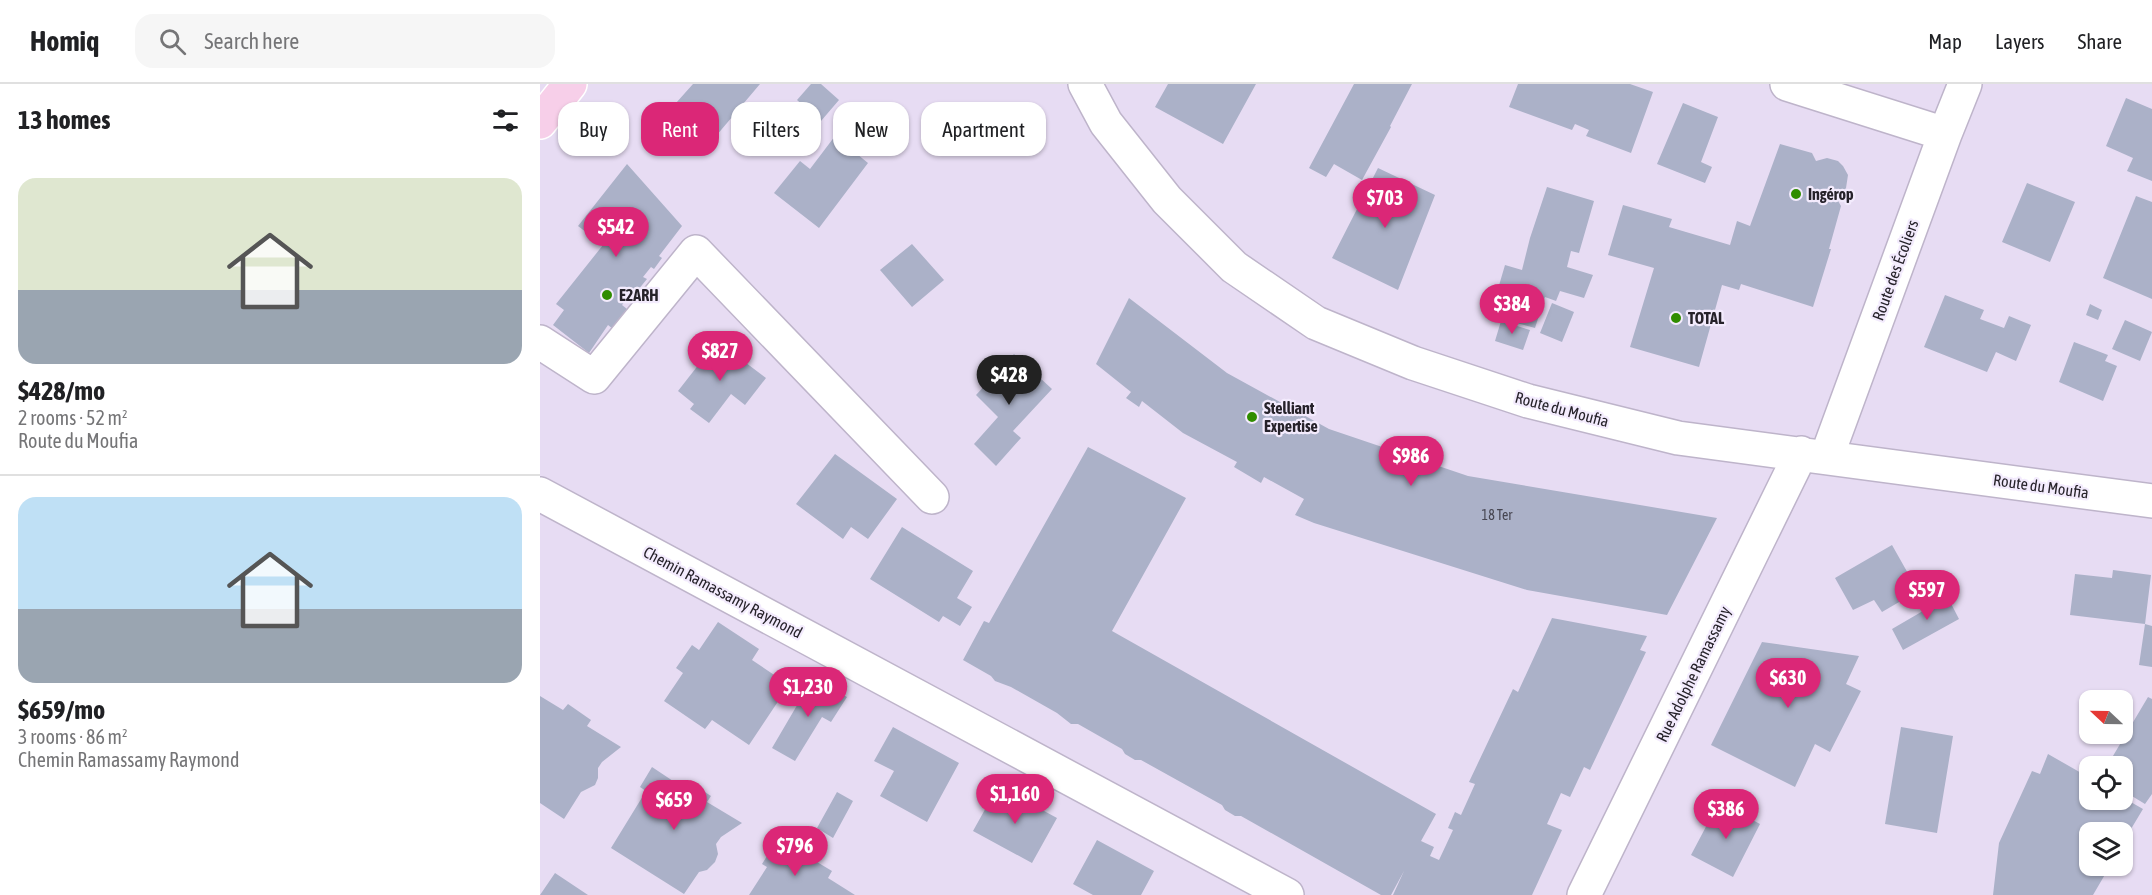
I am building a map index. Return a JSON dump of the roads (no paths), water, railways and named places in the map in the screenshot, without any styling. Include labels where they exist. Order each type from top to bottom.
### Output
[{"type":"main road","points":[[540,122],[570,84]]},
{"type":"street","name":"Route du Moufia","points":[[1085,84],[1106,123],[1175,208],[1234,267],[1316,323],[1413,363],[1528,401],[1678,438],[2152,501]]},
{"type":"street","points":[[1787,84],[1945,134]]},
{"type":"street","name":"Route des Écoliers","points":[[1814,455],[1965,84]]},
{"type":"street","points":[[540,342],[594,376],[696,252],[932,497]]},
{"type":"street","name":"Rue Adolphe Ramassamy","points":[[1584,895],[1814,455]]},
{"type":"street","name":"Chemin Ramassamy Raymond","points":[[540,494],[1287,895]]},
{"type":"place","name":"Ingérop","points":[[1796,194]]},
{"type":"place","name":"E2ARH","points":[[607,295]]},
{"type":"place","name":"TOTAL","points":[[1676,318]]},
{"type":"place","name":"Stelliant Expertise","points":[[1252,417]]}]
